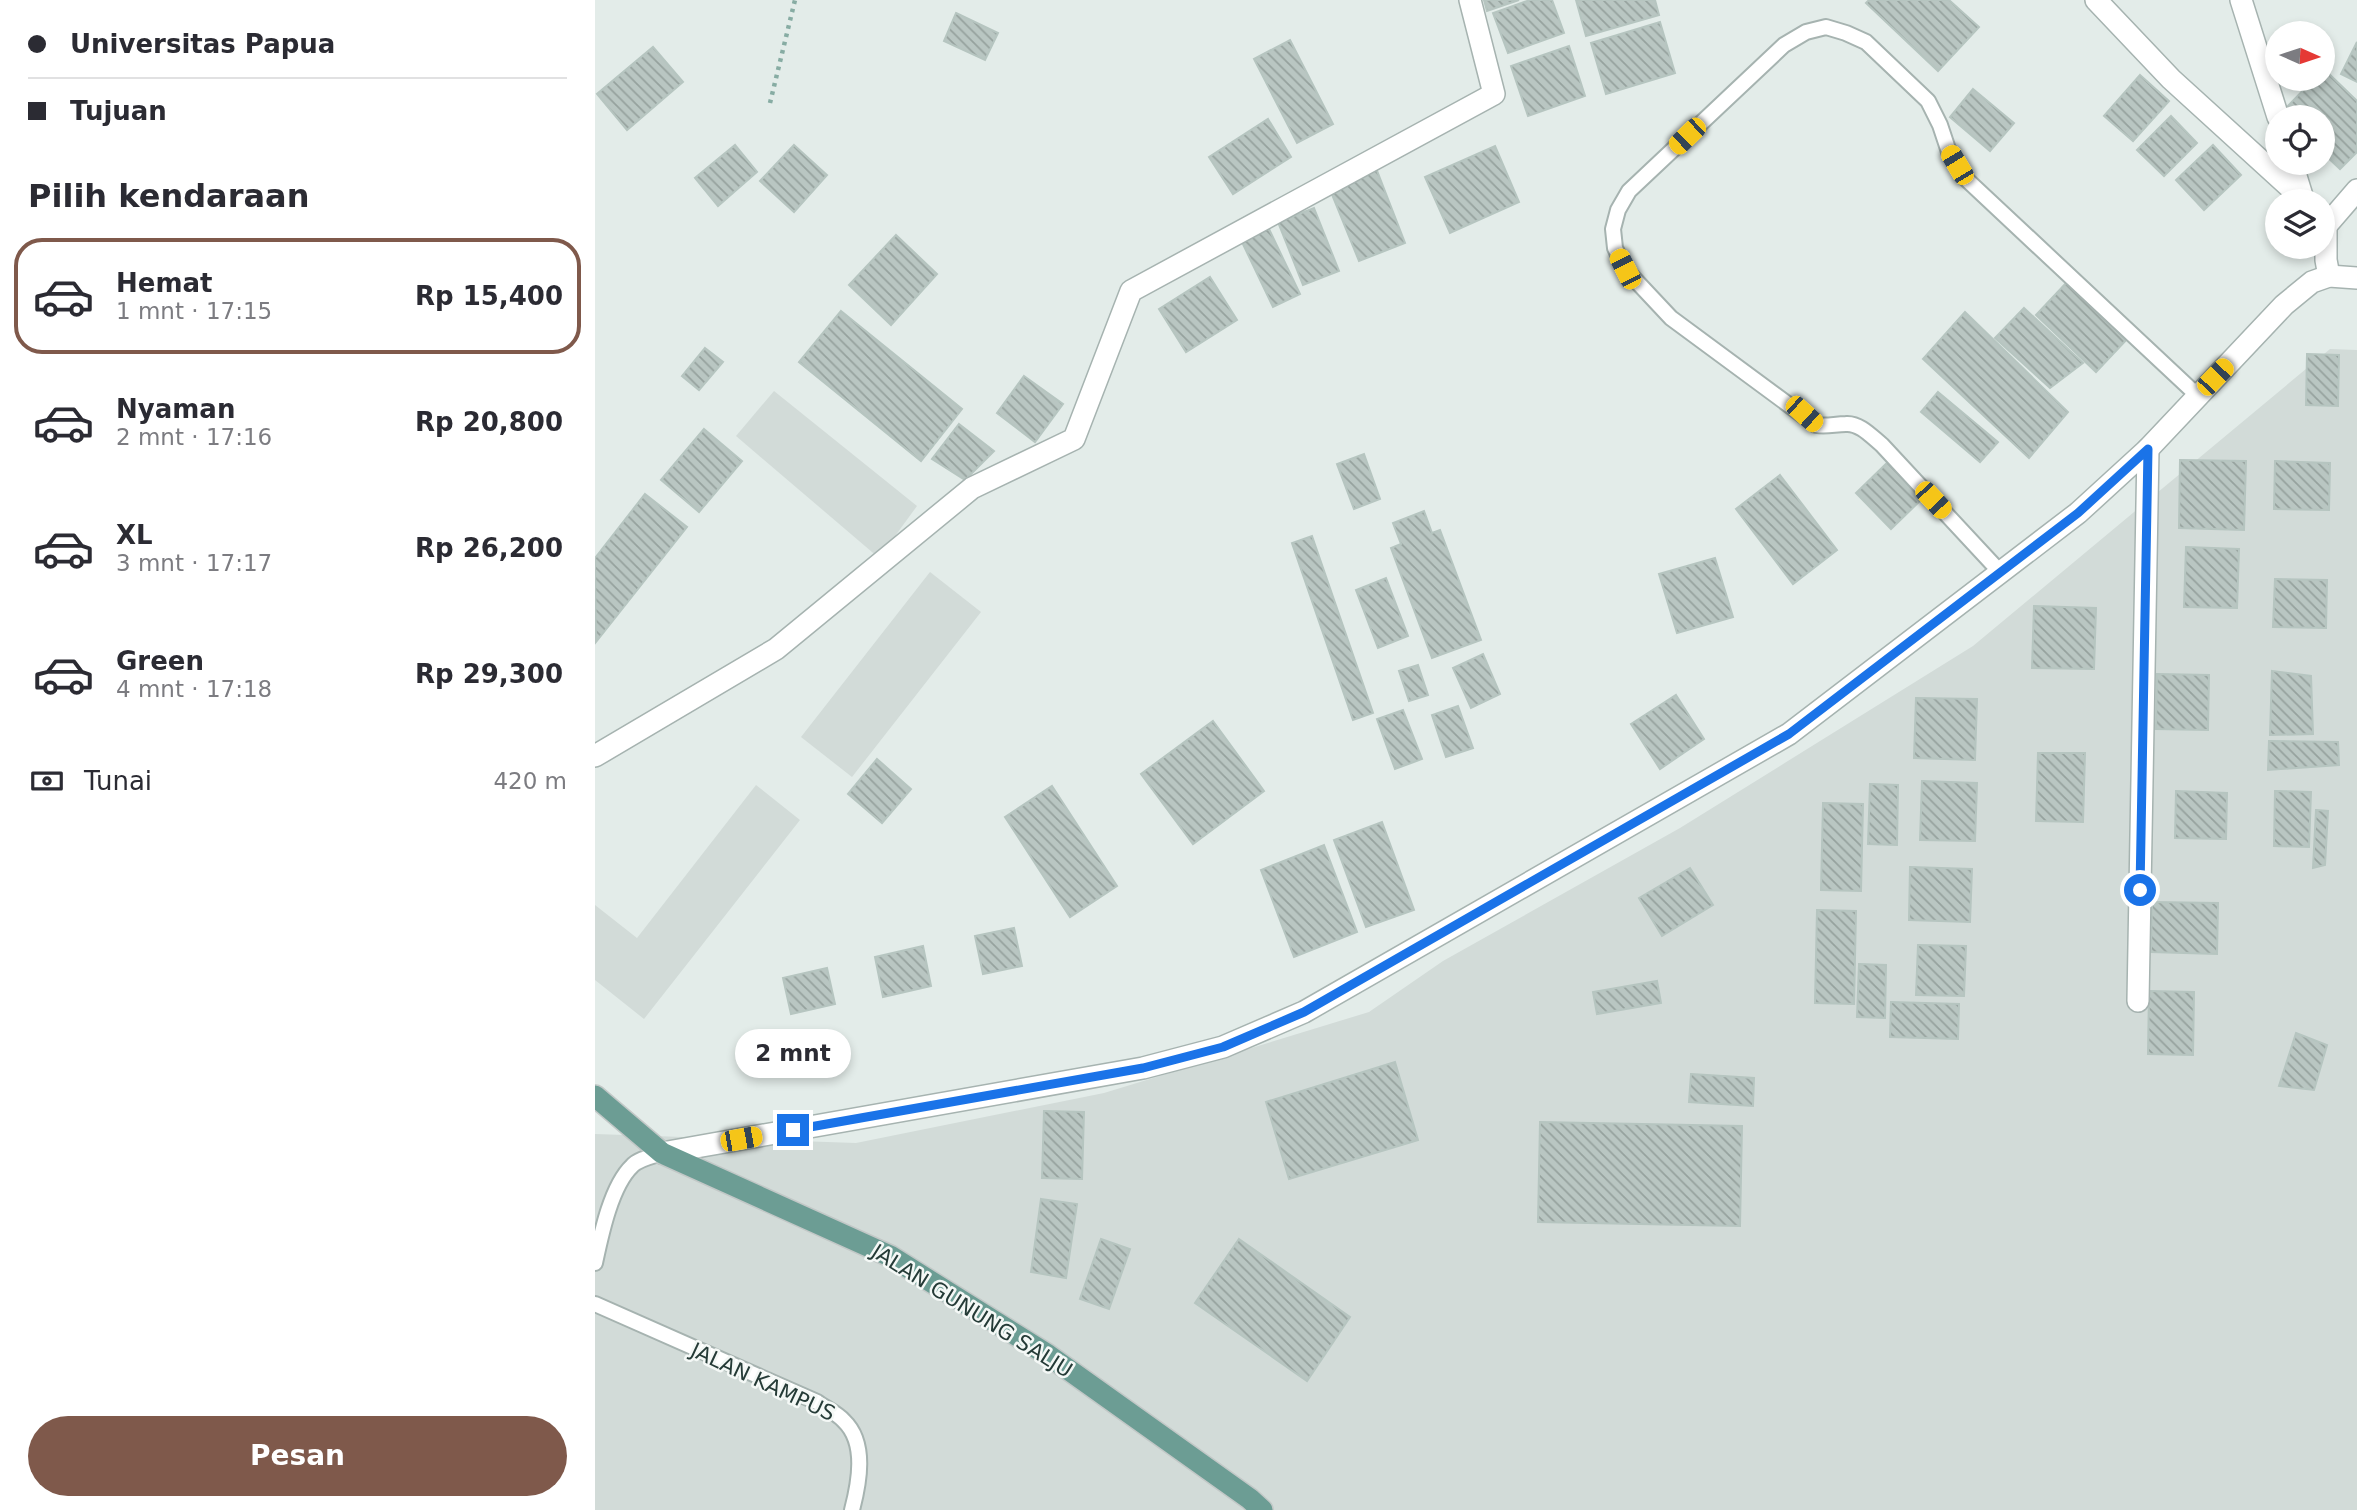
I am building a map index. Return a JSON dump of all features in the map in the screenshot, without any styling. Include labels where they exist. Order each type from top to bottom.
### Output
[{"type":"main road","name":"JALAN GUNUNG SALJU","points":[[595,1096],[662,1153],[890,1256],[1048,1355],[1262,1510]]},
{"type":"street","points":[[595,756],[776,649],[972,488],[1074,439],[1131,291],[1494,94],[1470,0]]},
{"type":"street","points":[[2096,0],[2171,79],[2291,189]]},
{"type":"street","points":[[2241,0],[2274,105]]},
{"type":"street","points":[[2335,213],[2357,190]]},
{"type":"street","points":[[2326,259],[2329,276]]},
{"type":"street","points":[[662,1153],[1143,1068],[1223,1047],[1304,1012],[1789,734],[2078,513],[2148,449],[2284,305],[2312,282],[2329,276],[2357,278]]},
{"type":"street","points":[[2138,1001],[2148,449]]},
{"type":"lane","points":[[2001,573],[1882,444],[1863,429],[1849,423],[1832,427],[1816,425],[1671,318],[1625,269],[1615,248],[1613,229],[1618,209],[1629,191],[1784,45],[1806,32],[1826,27],[1865,42],[1928,101],[1949,152],[1965,178],[2198,396]]},
{"type":"lane","points":[[595,1263],[605,1219],[620,1185],[633,1164],[662,1153]]},
{"type":"lane","name":"JALAN KAMPUS","points":[[595,1304],[817,1402],[844,1420],[855,1436],[859,1455],[852,1510]]},
{"type":"path","points":[[769,103],[795,0]]},
{"type":"shaded area","points":[[2330,349],[2357,350],[2357,1510],[595,1510],[595,1134],[856,1143],[1104,1093],[1369,1012],[1443,961],[1680,828],[1973,646]]},
{"type":"shaded area","points":[[774,391],[917,506],[879,558],[736,436]]},
{"type":"shaded area","points":[[930,572],[981,612],[852,777],[801,737]]},
{"type":"shaded area","points":[[756,785],[800,820],[644,1019],[595,980],[595,905],[637,938]]},
{"type":"building","points":[[1484,0],[1519,0],[1487,11]]},
{"type":"building","points":[[1530,0],[1552,0],[1564,33],[1508,53],[1493,13]]},
{"type":"building","points":[[1576,0],[1655,0],[1659,15],[1586,36]]},
{"type":"building","points":[[1869,0],[1949,0],[1979,27],[1938,71],[1866,3]]},
{"type":"building","points":[[956,13],[998,33],[985,60],[944,41]]},
{"type":"building","points":[[1660,22],[1675,73],[1606,94],[1591,43]]},
{"type":"building","points":[[1290,40],[1333,124],[1297,143],[1254,59]]},
{"type":"building","points":[[2357,42],[2357,82],[2341,74]]},
{"type":"building","points":[[1569,46],[1585,96],[1528,116],[1511,66]]},
{"type":"building","points":[[653,47],[683,82],[627,130],[597,94]]},
{"type":"building","points":[[2140,75],[2169,101],[2133,141],[2104,116]]},
{"type":"building","points":[[2335,80],[2357,101],[2357,152],[2340,169],[2335,164],[2335,105],[2289,105],[2302,91],[2335,91]]},
{"type":"building","points":[[1973,89],[2014,123],[1990,151],[1950,117]]},
{"type":"building","points":[[2171,116],[2197,143],[2164,176],[2137,150]]},
{"type":"building","points":[[1268,119],[1291,157],[1233,194],[1209,157]]},
{"type":"building","points":[[735,145],[757,172],[718,206],[695,178]]},
{"type":"building","points":[[794,145],[827,175],[794,212],[760,181]]},
{"type":"building","points":[[2213,145],[2241,175],[2204,210],[2176,180]]},
{"type":"building","points":[[1495,146],[1519,202],[1450,233],[1425,177]]},
{"type":"building","points":[[1376,168],[1405,243],[1359,261],[1329,187]]},
{"type":"building","points":[[1314,208],[1339,271],[1303,285],[1278,222]]},
{"type":"building","points":[[1268,227],[1300,294],[1273,307],[1241,240]]},
{"type":"building","points":[[896,235],[937,274],[891,325],[849,285]]},
{"type":"building","points":[[1210,277],[1237,320],[1186,352],[1159,309]]},
{"type":"building","points":[[2069,280],[2129,337],[2096,372],[2036,315]]},
{"type":"building","points":[[2024,308],[2083,363],[2050,388],[1995,338]]},
{"type":"building","points":[[841,311],[962,409],[921,461],[799,362]]},
{"type":"building","points":[[1965,312],[2068,412],[2029,458],[1923,359]]},
{"type":"building","points":[[705,348],[723,362],[699,390],[682,376]]},
{"type":"building","points":[[2307,354],[2339,355],[2338,406],[2306,405]]},
{"type":"building","points":[[1024,376],[1063,404],[1035,442],[997,413]]},
{"type":"building","points":[[1938,392],[1998,442],[1980,462],[1921,412]]},
{"type":"building","points":[[959,424],[994,451],[965,480],[932,459]]},
{"type":"building","points":[[704,429],[742,461],[699,512],[661,480]]},
{"type":"building","points":[[1364,454],[1380,499],[1354,509],[1337,464]]},
{"type":"building","points":[[2180,460],[2246,461],[2244,530],[2179,528]]},
{"type":"building","points":[[1889,461],[1924,497],[1891,529],[1856,493]]},
{"type":"building","points":[[2275,461],[2330,463],[2329,510],[2274,509]]},
{"type":"building","points":[[1780,475],[1837,550],[1793,584],[1736,509]]},
{"type":"building","points":[[645,494],[687,527],[596,642],[595,558]]},
{"type":"building","points":[[1424,511],[1432,533],[1440,530],[1481,640],[1432,658],[1391,548],[1401,544],[1393,523]]},
{"type":"building","points":[[1312,536],[1373,713],[1353,720],[1292,543]]},
{"type":"building","points":[[2186,547],[2239,549],[2237,608],[2184,607]]},
{"type":"building","points":[[1715,558],[1733,617],[1677,633],[1659,574]]},
{"type":"building","points":[[1386,578],[1408,636],[1378,648],[1356,590]]},
{"type":"building","points":[[2275,579],[2327,580],[2326,628],[2273,627]]},
{"type":"building","points":[[2034,606],[2096,608],[2094,669],[2032,668]]},
{"type":"building","points":[[1483,654],[1500,694],[1471,708],[1453,668]]},
{"type":"building","points":[[1418,665],[1428,695],[1409,701],[1399,671]]},
{"type":"building","points":[[2272,671],[2311,676],[2313,734],[2270,735]]},
{"type":"building","points":[[2157,674],[2209,675],[2208,730],[2156,729]]},
{"type":"building","points":[[1676,695],[1704,739],[1660,769],[1631,724]]},
{"type":"building","points":[[1916,698],[1977,699],[1975,760],[1914,758]]},
{"type":"building","points":[[1458,706],[1473,748],[1446,757],[1432,715]]},
{"type":"building","points":[[1403,710],[1422,759],[1395,769],[1377,719]]},
{"type":"building","points":[[1213,721],[1264,791],[1193,844],[1141,774]]},
{"type":"building","points":[[2269,741],[2338,742],[2339,765],[2268,770]]},
{"type":"building","points":[[2038,753],[2085,753],[2083,822],[2036,821]]},
{"type":"building","points":[[877,759],[911,789],[882,823],[848,794]]},
{"type":"building","points":[[1922,781],[1977,783],[1975,841],[1920,840]]},
{"type":"building","points":[[1870,784],[1898,785],[1897,845],[1868,844]]},
{"type":"building","points":[[1052,786],[1117,886],[1070,917],[1005,817]]},
{"type":"building","points":[[2176,791],[2227,793],[2226,839],[2175,838]]},
{"type":"building","points":[[2275,791],[2311,792],[2309,847],[2274,846]]},
{"type":"building","points":[[1823,803],[1863,804],[1861,891],[1821,890]]},
{"type":"building","points":[[2316,810],[2328,811],[2325,865],[2313,868]]},
{"type":"building","points":[[1382,822],[1414,910],[1366,927],[1334,840]]},
{"type":"building","points":[[1324,845],[1357,932],[1294,957],[1261,870]]},
{"type":"building","points":[[1910,867],[1972,869],[1970,922],[1909,920]]},
{"type":"building","points":[[1690,868],[1713,905],[1662,936],[1639,898]]},
{"type":"building","points":[[2152,902],[2218,903],[2217,954],[2151,952]]},
{"type":"building","points":[[1817,910],[1856,911],[1854,1004],[1815,1003]]},
{"type":"building","points":[[1014,928],[1022,966],[983,974],[975,936]]},
{"type":"building","points":[[1918,945],[1966,946],[1964,996],[1916,995]]},
{"type":"building","points":[[923,946],[931,986],[883,997],[875,957]]},
{"type":"building","points":[[1859,964],[1886,965],[1885,1018],[1857,1017]]},
{"type":"building","points":[[827,968],[835,1004],[791,1014],[783,978]]},
{"type":"building","points":[[1657,981],[1661,1003],[1597,1014],[1593,992]]},
{"type":"building","points":[[2149,991],[2194,992],[2193,1055],[2148,1054]]},
{"type":"building","points":[[1891,1002],[1959,1004],[1958,1039],[1890,1037]]},
{"type":"building","points":[[2296,1033],[2327,1045],[2314,1090],[2279,1086]]},
{"type":"building","points":[[1395,1062],[1418,1140],[1289,1179],[1266,1102]]},
{"type":"building","points":[[1691,1074],[1754,1078],[1753,1106],[1689,1102]]},
{"type":"building","points":[[1044,1111],[1084,1112],[1082,1179],[1042,1178]]},
{"type":"building","points":[[1540,1122],[1742,1126],[1740,1226],[1538,1222]]},
{"type":"building","points":[[1041,1199],[1077,1204],[1066,1278],[1031,1272]]},
{"type":"building","points":[[1101,1239],[1130,1249],[1109,1309],[1080,1299]]},
{"type":"building","points":[[1239,1239],[1350,1317],[1307,1381],[1195,1303]]},
{"type":"route","points":[[793,1130],[1143,1068],[1223,1047],[1304,1012],[1789,734],[2078,513],[2148,449],[2140,890]]}]
